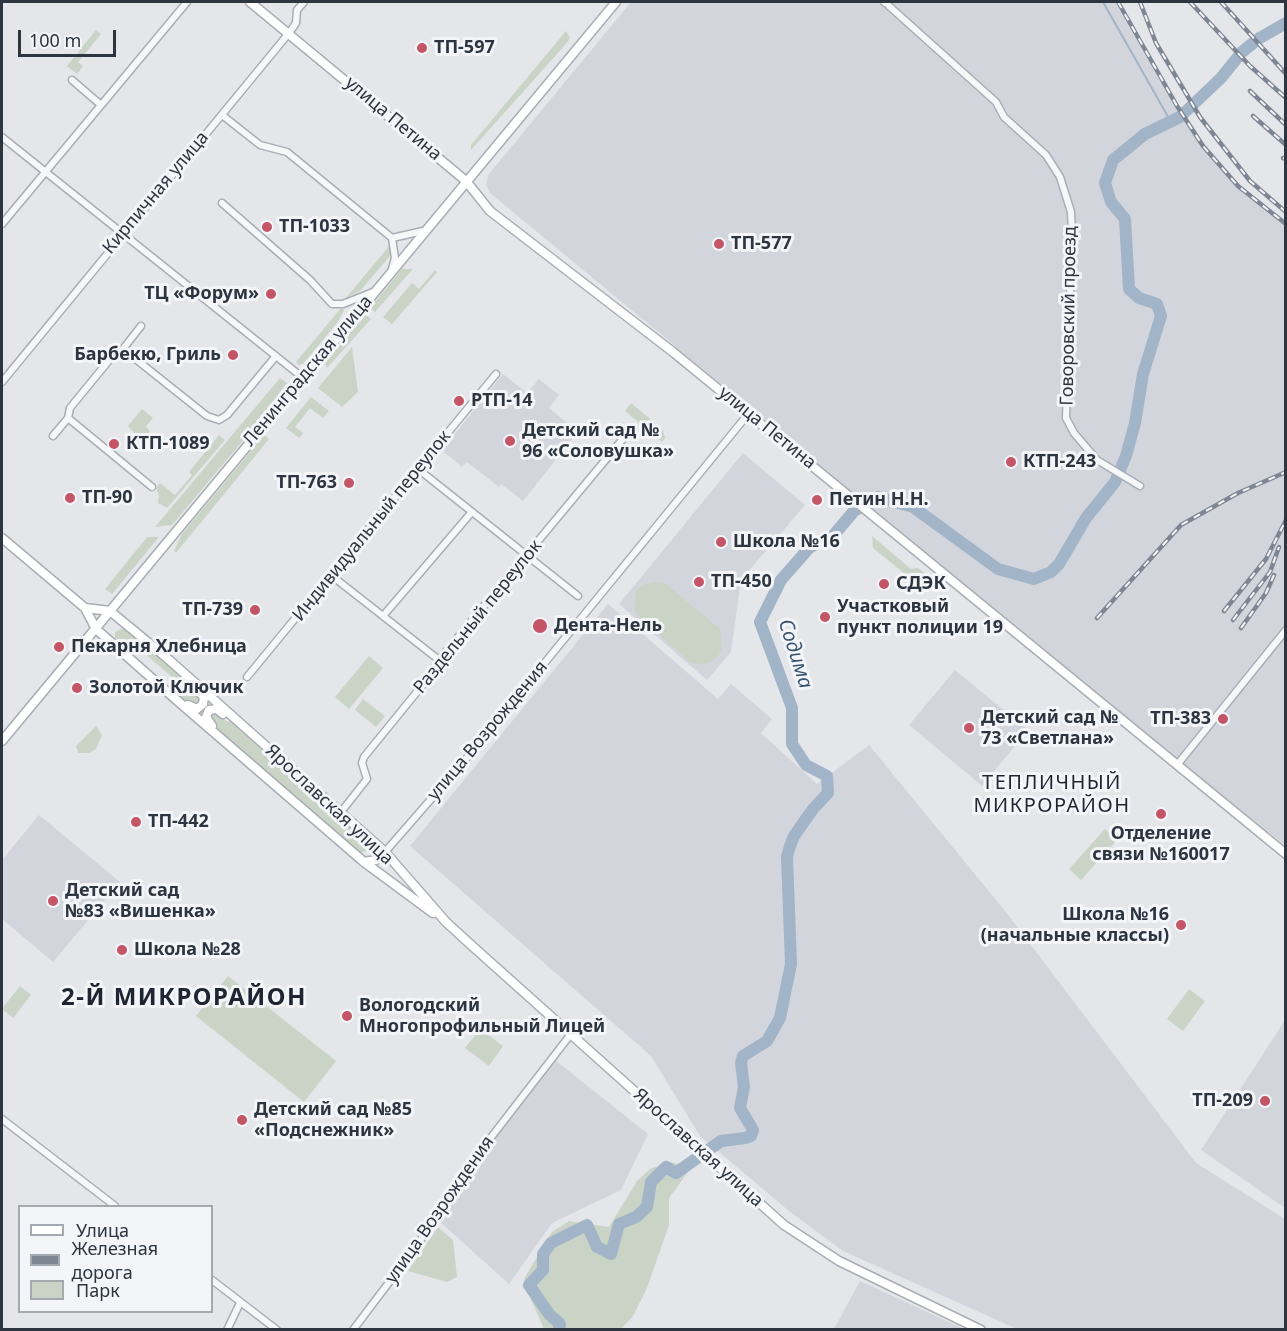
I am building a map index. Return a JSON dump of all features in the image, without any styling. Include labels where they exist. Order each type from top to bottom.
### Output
[{"type":"street","points":[[2,224],[187,2]]},
{"type":"street","name":"улица Петина","points":[[250,2],[466,181],[490,211],[643,327],[1286,854]]},
{"type":"street","name":"Кирпичная улица","points":[[2,382],[289,33],[296,24],[297,10],[304,2]]},
{"type":"street","name":"Ленинградская улица","points":[[2,741],[423,231],[616,2]]},
{"type":"street","name":"Говоровский проезд","points":[[886,3],[996,102],[1004,117],[1046,155],[1060,177],[1071,212],[1072,234],[1066,418],[1084,447],[1112,471],[1140,486]]},
{"type":"street","points":[[72,80],[101,105]]},
{"type":"street","points":[[222,115],[260,145],[287,152],[392,238],[395,258],[392,269]]},
{"type":"street","points":[[2,137],[302,377]]},
{"type":"street","points":[[222,203],[309,280],[332,304],[343,304],[373,292]]},
{"type":"street","points":[[392,238],[423,231]]},
{"type":"street","points":[[53,436],[68,418],[70,408],[115,353],[123,349],[141,326]]},
{"type":"street","points":[[123,349],[207,416],[219,420],[226,415],[276,356]]},
{"type":"street","name":"Индивидуальный переулок","points":[[247,677],[496,374]]},
{"type":"street","name":"улица Возрождения","points":[[385,852],[479,743],[748,413]]},
{"type":"street","points":[[68,418],[152,487]]},
{"type":"street","name":"Раздельный переулок","points":[[341,812],[367,779],[362,762],[364,758],[425,682],[439,660],[547,533],[547,528],[632,428]]},
{"type":"street","points":[[417,469],[578,596]]},
{"type":"street","points":[[383,616],[471,513]]},
{"type":"street","points":[[2,538],[85,608],[96,629]]},
{"type":"street","points":[[332,576],[439,660]]},
{"type":"street","points":[[85,608],[110,611]]},
{"type":"street","name":"Ярославская улица","points":[[110,611],[191,679],[385,852],[446,922]]},
{"type":"street","name":"Ярославская улица","points":[[96,629],[364,862],[446,922],[784,1225],[814,1246],[893,1289],[981,1329]]},
{"type":"street","points":[[1177,765],[1286,630]]},
{"type":"street","name":"Ярославская улица","points":[[180,703],[184,702],[193,709],[203,704],[204,697],[190,684],[191,679]]},
{"type":"street","name":"Ярославская улица","points":[[221,738],[222,734],[207,720],[207,712],[217,709],[228,718],[234,717]]},
{"type":"street","points":[[364,862],[376,860],[385,852]]},
{"type":"street","name":"улица Возрождения","points":[[353,1329],[418,1244],[465,1172],[571,1034]]},
{"type":"street","points":[[2,1119],[114,1205]]},
{"type":"street","points":[[213,1281],[277,1329]]},
{"type":"street","points":[[227,1329],[240,1303]]},
{"type":"shaded area","points":[[631,2],[1115,2],[1174,105],[1211,158],[1245,193],[1285,225],[1285,625],[1176,760],[490,193],[486,184],[489,174]]},
{"type":"shaded area","name":"Детский сад № 96 «Соловушка»","points":[[503,374],[527,393],[539,379],[559,395],[549,408],[578,432],[523,501],[501,484],[499,487],[467,462],[462,467],[442,450]]},
{"type":"shaded area","name":"Школа №16","points":[[743,453],[805,505],[741,580],[731,652],[707,680],[619,604]]},
{"type":"shaded area","points":[[608,604],[718,699],[731,684],[772,719],[761,733],[817,784],[869,745],[1006,912],[1196,1163],[1285,1219],[1285,1329],[1017,1329],[843,1251],[789,1211],[700,1136],[651,1056],[410,846]]},
{"type":"shaded area","points":[[1285,635],[1285,845],[1182,764]]},
{"type":"shaded area","name":"Детский сад № 73 «Светлана»","points":[[955,670],[1028,730],[982,786],[909,725]]},
{"type":"shaded area","name":"Детский сад №83 «Вишенка»","points":[[39,815],[120,882],[53,962],[2,919],[2,860]]},
{"type":"shaded area","points":[[1285,1020],[1285,1208],[1201,1150]]},
{"type":"shaded area","points":[[555,1060],[648,1134],[621,1190],[552,1223],[509,1284],[438,1220],[464,1188],[460,1184]]},
{"type":"shaded area","points":[[860,1281],[964,1329],[834,1329]]},
{"type":"green space","points":[[96,30],[101,34],[78,62],[83,66],[77,74],[67,66]]},
{"type":"green space","points":[[566,31],[570,38],[565,45],[471,150],[471,145]]},
{"type":"green space","points":[[390,245],[390,256],[361,290],[345,299]]},
{"type":"green space","points":[[402,269],[413,269],[375,312],[370,308]]},
{"type":"green space","points":[[435,270],[437,272],[392,324],[383,317],[412,283],[419,289]]},
{"type":"green space","points":[[341,308],[344,310],[337,323],[303,364],[299,365],[296,362]]},
{"type":"green space","points":[[365,314],[371,319],[327,368],[325,362]]},
{"type":"green space","points":[[352,347],[358,392],[342,407],[318,388]]},
{"type":"green space","points":[[280,378],[287,383],[251,431],[172,525],[155,527]]},
{"type":"green space","points":[[311,397],[329,411],[323,418],[310,408],[295,427],[303,433],[299,438],[286,428]]},
{"type":"green space","points":[[631,403],[663,430],[665,438],[662,442],[625,411]]},
{"type":"green space","points":[[142,409],[153,418],[146,426],[150,432],[142,441],[128,426]]},
{"type":"green space","points":[[219,435],[225,440],[167,508],[158,503],[159,496],[156,488],[160,483],[175,495],[192,475],[189,472]]},
{"type":"green space","points":[[264,435],[269,439],[176,553],[174,551],[182,534]]},
{"type":"green space","points":[[872,536],[911,569],[918,568],[930,577],[921,587],[873,548]]},
{"type":"green space","points":[[147,537],[159,537],[112,594],[105,589]]},
{"type":"green space","points":[[654,582],[666,584],[720,629],[722,647],[719,655],[712,661],[702,664],[691,663],[637,615],[634,608],[636,591],[643,585]]},
{"type":"green space","points":[[123,628],[185,680],[186,685],[201,698],[199,704],[193,706],[181,700],[176,695],[183,687],[132,642],[124,650],[115,641],[115,632]]},
{"type":"green space","points":[[369,656],[383,668],[349,709],[335,697]]},
{"type":"green space","points":[[363,699],[385,716],[376,727],[355,710]]},
{"type":"green space","points":[[216,712],[226,721],[234,722],[371,845],[369,850],[360,853],[225,738],[224,734],[210,721],[210,713]]},
{"type":"green space","points":[[96,726],[102,735],[96,749],[89,753],[78,753],[76,746]]},
{"type":"green space","points":[[1105,829],[1117,840],[1081,880],[1069,869]]},
{"type":"green space","points":[[228,976],[336,1061],[304,1102],[196,1016]]},
{"type":"green space","points":[[20,986],[31,995],[13,1018],[2,1009]]},
{"type":"green space","points":[[1189,989],[1205,1001],[1183,1031],[1167,1019]]},
{"type":"green space","points":[[480,1029],[503,1046],[489,1066],[465,1048]]},
{"type":"green space","points":[[670,1162],[678,1164],[688,1172],[669,1198],[669,1225],[647,1288],[633,1316],[621,1329],[544,1329],[524,1284],[525,1277],[552,1232],[569,1221],[609,1227],[637,1181],[650,1169]]},
{"type":"green space","points":[[438,1227],[453,1240],[457,1277],[447,1282],[408,1271]]},
{"type":"waterway","points":[[1103,2],[1171,122]]},
{"type":"waterway","name":"Содима","points":[[559,1330],[560,1324],[549,1314],[529,1285],[543,1270],[543,1254],[551,1243],[587,1225],[597,1247],[611,1254],[619,1224],[636,1217],[647,1207],[651,1182],[666,1167],[676,1173],[721,1141],[751,1136],[753,1130],[740,1108],[744,1087],[741,1063],[743,1056],[767,1041],[780,1018],[791,964],[787,857],[794,836],[813,809],[828,793],[827,776],[806,765],[792,744],[792,708],[760,622],[781,580],[810,547],[832,537],[854,511],[878,497],[913,507],[998,569],[1034,579],[1051,572],[1059,564],[1086,518],[1115,482],[1126,456],[1135,423],[1143,374],[1161,316],[1157,304],[1139,298],[1129,289],[1125,219],[1111,202],[1105,183],[1113,160],[1145,134],[1180,117],[1221,78],[1242,52],[1258,39],[1286,23]]},
{"type":"railway","points":[[1118,2],[1177,106],[1203,146],[1238,186],[1286,224]]},
{"type":"railway","points":[[1140,2],[1156,43],[1200,117],[1250,181],[1286,212]]},
{"type":"railway","points":[[1190,2],[1250,66],[1286,98]]},
{"type":"railway","points":[[1221,2],[1286,74]]},
{"type":"railway","points":[[1250,91],[1286,125]]},
{"type":"railway","points":[[1253,116],[1286,145]]},
{"type":"railway","points":[[1097,618],[1181,525],[1238,493],[1286,472]]},
{"type":"railway","points":[[1224,611],[1266,559],[1286,520]]},
{"type":"railway","points":[[1233,620],[1270,572],[1279,547]]},
{"type":"railway","points":[[1241,628],[1266,593],[1274,575]]},
{"type":"place","name":"ТП-597","points":[[422,48]]},
{"type":"place","name":"ТП-1033","points":[[267,227]]},
{"type":"place","name":"ТП-577","points":[[719,244]]},
{"type":"place","name":"ТЦ «Форум»","points":[[271,294]]},
{"type":"place","name":"Барбекю, Гриль","points":[[233,355]]},
{"type":"place","name":"РТП-14","points":[[459,401]]},
{"type":"place","name":"Детский сад № 96 «Соловушка»","points":[[510,441]]},
{"type":"place","name":"КТП-1089","points":[[114,444]]},
{"type":"place","name":"КТП-243","points":[[1011,462]]},
{"type":"place","name":"ТП-763","points":[[349,483]]},
{"type":"place","name":"ТП-90","points":[[70,498]]},
{"type":"place","name":"Петин Н.Н.","points":[[817,500]]},
{"type":"place","name":"Школа №16","points":[[721,542]]},
{"type":"place","name":"ТП-450","points":[[699,582]]},
{"type":"place","name":"СДЭК","points":[[884,584]]},
{"type":"place","name":"ТП-739","points":[[255,610]]},
{"type":"place","name":"Участковый пункт полиции 19","points":[[825,617]]},
{"type":"place","name":"Дента-Нель","points":[[540,626]]},
{"type":"place","name":"Пекарня Хлебница","points":[[59,647]]},
{"type":"place","name":"Золотой Ключик","points":[[77,688]]},
{"type":"place","name":"ТП-383","points":[[1223,719]]},
{"type":"place","name":"Детский сад № 73 «Светлана»","points":[[969,728]]},
{"type":"place","name":"Отделение связи №160017","points":[[1161,814]]},
{"type":"place","name":"ТП-442","points":[[136,822]]},
{"type":"place","name":"Детский сад №83 «Вишенка»","points":[[53,901]]},
{"type":"place","name":"Школа №16 (начальные классы)","points":[[1181,925]]},
{"type":"place","name":"Школа №28","points":[[122,950]]},
{"type":"place","name":"Вологодский Многопрофильный Лицей","points":[[347,1016]]},
{"type":"place","name":"ТП-209","points":[[1265,1101]]},
{"type":"place","name":"Детский сад №85 «Подснежник»","points":[[242,1120]]},
{"type":"district","name":"ТЕПЛИЧНЫЙ МИКРОРАЙОН","points":[[1052,794]]},
{"type":"district","name":"2-Й МИКРОРАЙОН","points":[[184,998]]}]
